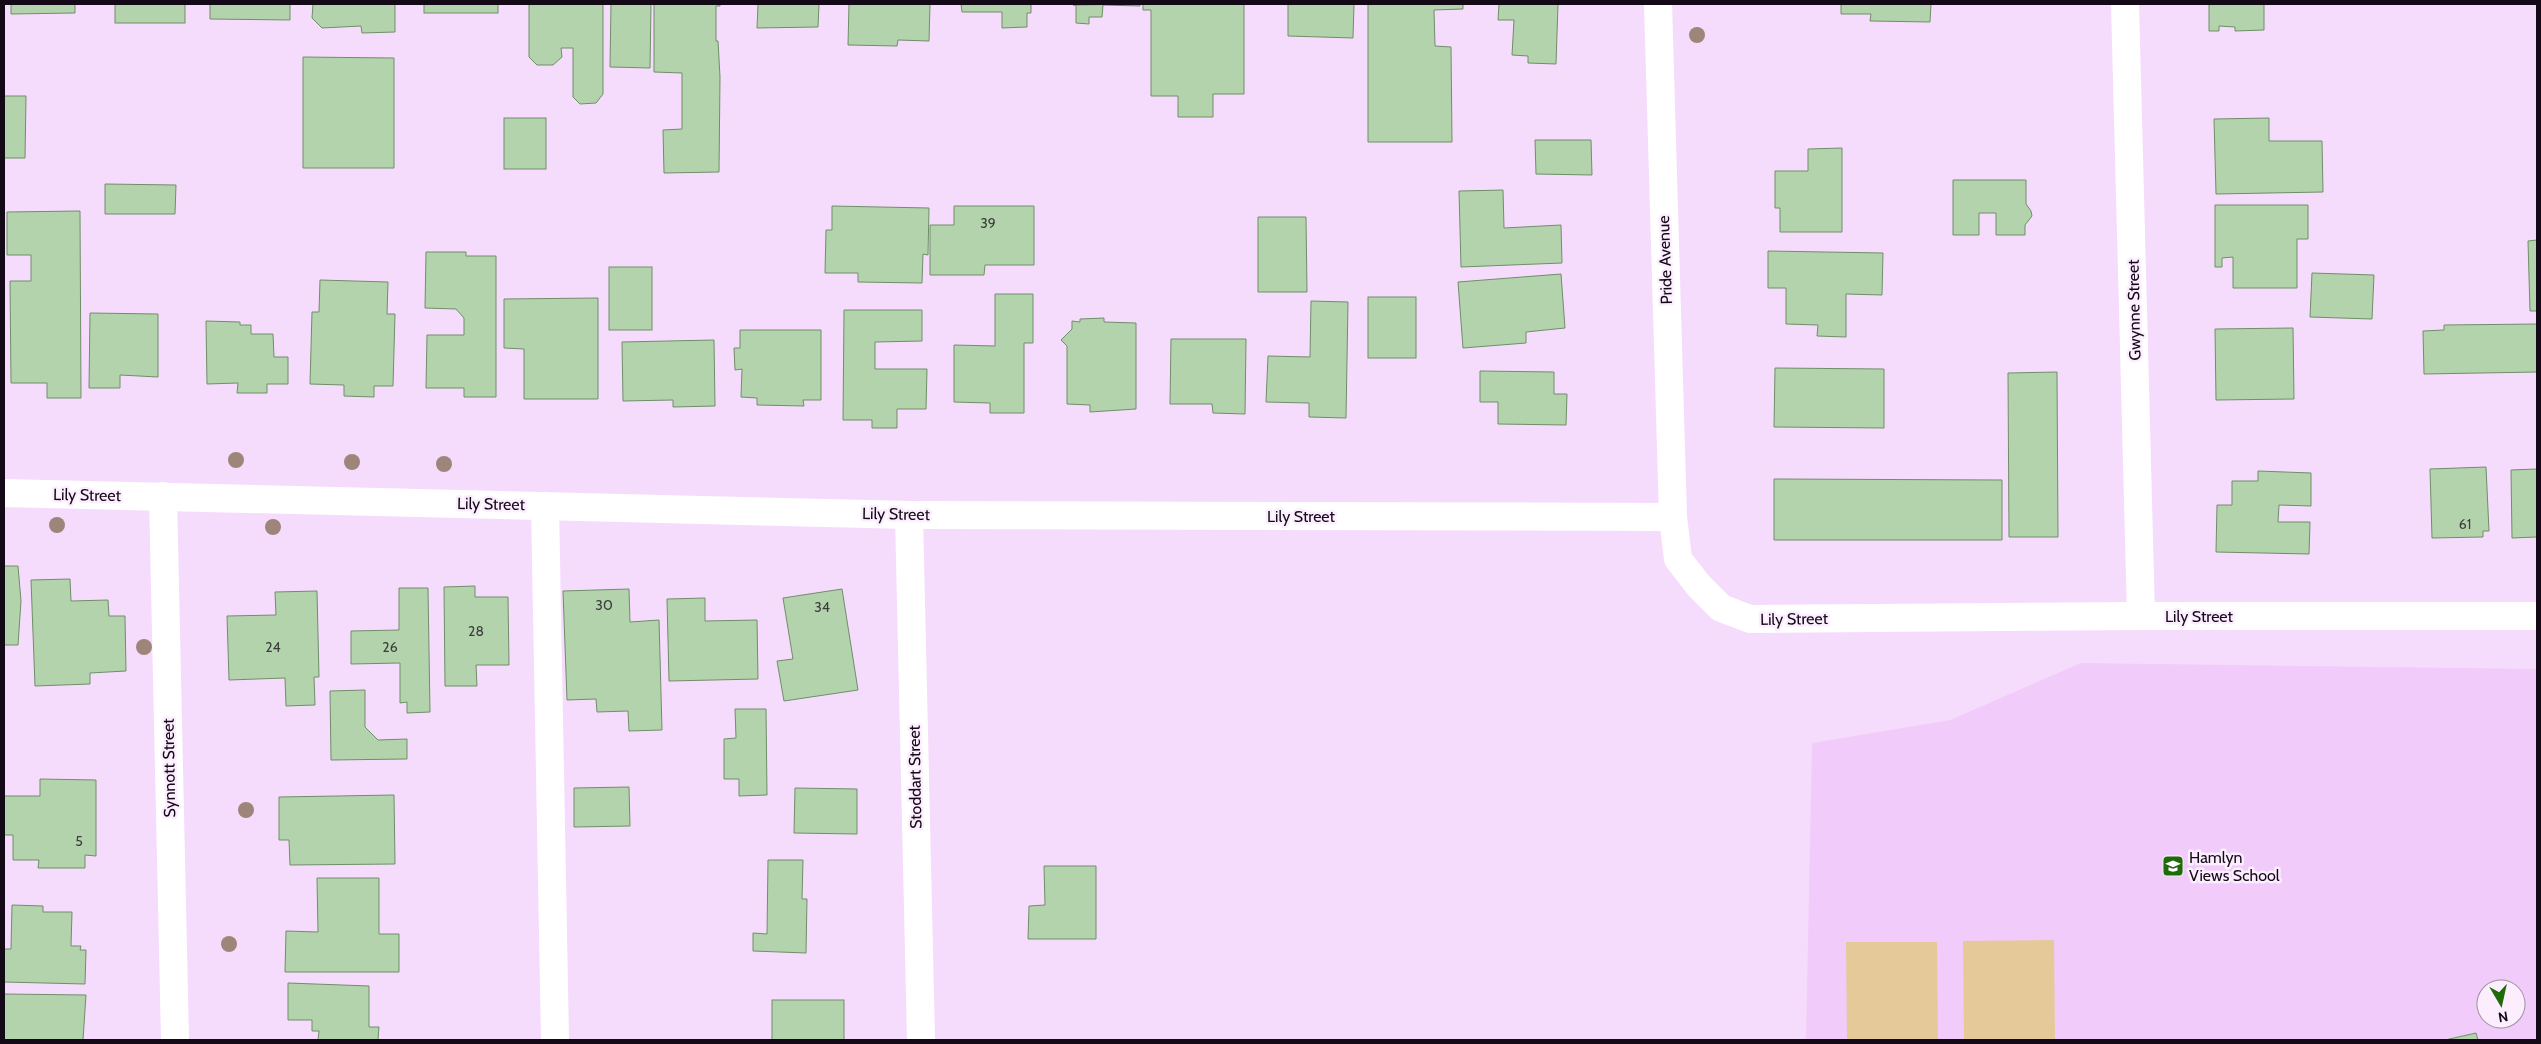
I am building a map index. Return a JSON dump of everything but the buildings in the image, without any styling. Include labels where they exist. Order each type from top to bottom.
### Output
[{"type":"street","name":"Pride Avenue","points":[[1658,4],[1673,517]]},
{"type":"street","name":"Gwynne Street","points":[[2126,4],[2141,616]]},
{"type":"street","name":"Lily Street","points":[[4,493],[909,515],[1673,517],[1678,559],[1699,586],[1721,608],[1750,620],[2141,616],[2537,616]]},
{"type":"street","name":"Synnott Street","points":[[163,496],[175,1040]]},
{"type":"street","points":[[545,506],[555,1040]]},
{"type":"street","name":"Stoddart Street","points":[[909,515],[921,1040]]},
{"type":"shaded area","name":"Hamlyn Views School","points":[[2081,663],[2537,669],[2537,1040],[1806,1040],[1812,743],[1950,720]]},
{"type":"shaded area","points":[[2054,940],[2055,1040],[1964,1040],[1963,941]]},
{"type":"shaded area","points":[[1846,942],[1937,942],[1938,1040],[1847,1040]]},
{"type":"place","name":"Hamlyn Views School","points":[[2173,866]]}]
